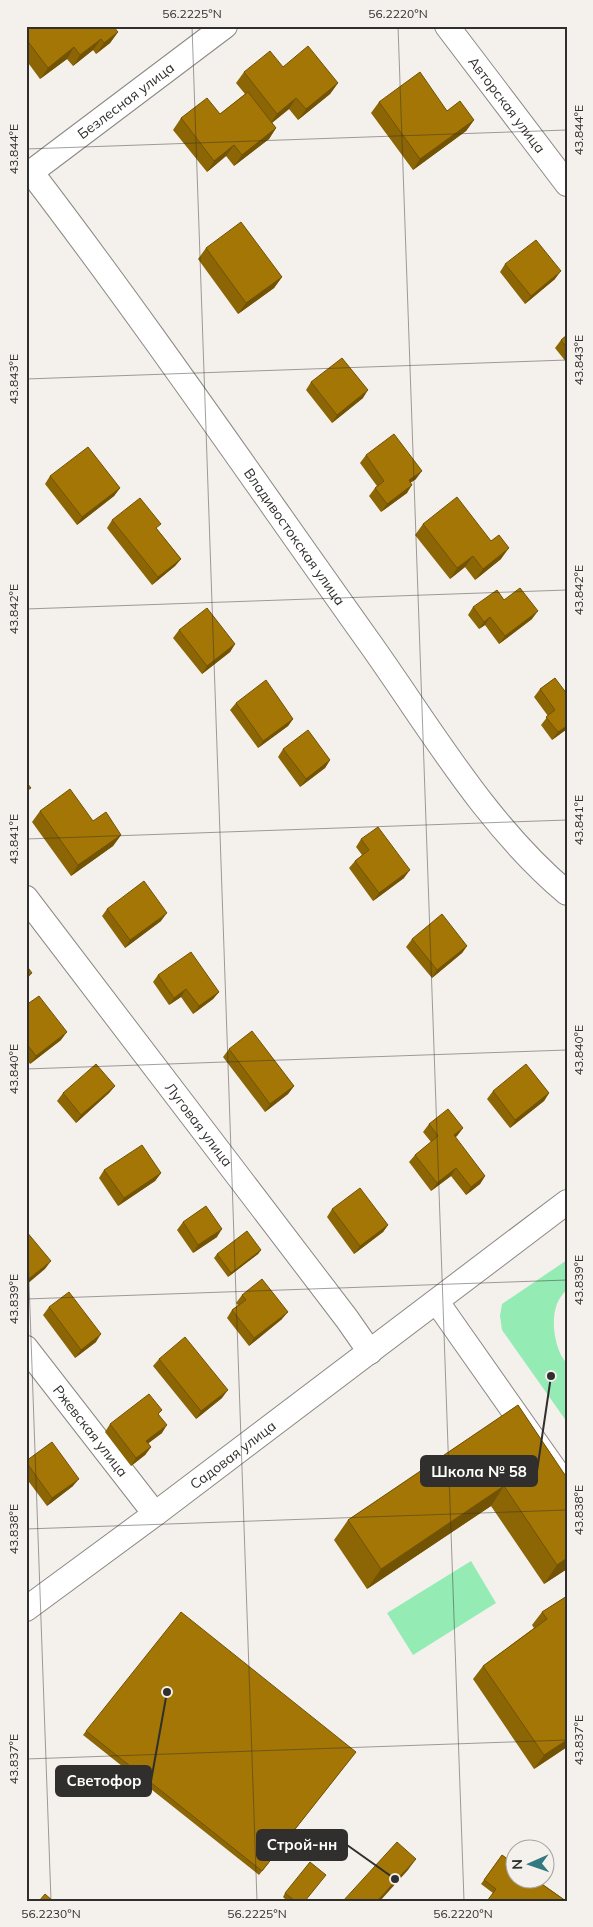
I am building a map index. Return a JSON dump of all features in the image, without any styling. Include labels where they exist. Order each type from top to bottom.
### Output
[{"type":"street","name":"Безлесная улица","points":[[29,174],[225,26]]},
{"type":"street","name":"Авторская улица","points":[[447,26],[567,184]]},
{"type":"street","name":"Владивостокская улица","points":[[29,174],[94,254],[479,800],[517,847],[567,893]]},
{"type":"street","name":"Луговая улица","points":[[26,898],[347,1319],[370,1352]]},
{"type":"street","name":"Садовая улица","points":[[26,1609],[437,1302],[567,1202]]},
{"type":"street","points":[[437,1302],[567,1487]]},
{"type":"street","name":"Ржевская улица","points":[[26,1348],[154,1514]]},
{"type":"green space","points":[[567,1260],[567,1290],[557,1303],[554,1330],[558,1347],[568,1370],[567,1422],[502,1330],[500,1316],[502,1304]]},
{"type":"green space","points":[[471,1561],[496,1603],[413,1655],[387,1613]]},
{"type":"building","points":[[113,26],[118,32],[104,43],[101,39],[80,55],[74,47],[48,68],[26,39],[26,27]]},
{"type":"building","points":[[308,46],[338,83],[306,109],[296,98],[277,114],[244,72],[270,51],[283,67]]},
{"type":"building","points":[[420,72],[447,111],[460,101],[474,120],[420,159],[379,102]]},
{"type":"building","points":[[248,92],[276,128],[242,155],[234,145],[214,161],[181,118],[207,98],[220,114]]},
{"type":"building","points":[[241,222],[282,277],[246,303],[206,248]]},
{"type":"building","points":[[536,240],[561,271],[531,296],[505,264]]},
{"type":"building","points":[[567,335],[567,348],[561,340]]},
{"type":"building","points":[[342,358],[368,390],[337,415],[311,382]]},
{"type":"building","points":[[394,434],[422,471],[409,480],[412,485],[387,504],[375,488],[384,481],[366,455]]},
{"type":"building","points":[[88,447],[120,488],[82,517],[50,476]]},
{"type":"building","points":[[457,497],[491,541],[499,535],[509,548],[483,569],[473,556],[457,568],[423,524]]},
{"type":"building","points":[[140,498],[161,524],[156,528],[181,559],[158,577],[112,520]]},
{"type":"building","points":[[520,588],[538,611],[505,636],[490,617],[484,622],[473,607],[497,590],[504,600]]},
{"type":"building","points":[[207,608],[235,644],[207,666],[179,630]]},
{"type":"building","points":[[555,678],[567,694],[567,726],[558,732],[546,717],[555,710],[540,689]]},
{"type":"building","points":[[266,680],[293,719],[263,741],[236,703]]},
{"type":"building","points":[[308,730],[330,760],[306,779],[283,749]]},
{"type":"building","points":[[26,782],[31,788],[26,791]]},
{"type":"building","points":[[70,789],[93,821],[106,812],[121,835],[78,865],[40,811]]},
{"type":"building","points":[[378,827],[410,870],[379,893],[355,861],[369,850],[361,839]]},
{"type":"building","points":[[144,881],[167,913],[130,940],[107,909]]},
{"type":"building","points":[[442,914],[467,946],[437,970],[412,939]]},
{"type":"building","points":[[191,952],[219,992],[199,1006],[186,989],[174,998],[158,975]]},
{"type":"building","points":[[26,965],[32,973],[26,976]]},
{"type":"building","points":[[39,996],[67,1032],[36,1056],[26,1043],[26,1005]]},
{"type":"building","points":[[252,1031],[294,1086],[270,1104],[229,1049]]},
{"type":"building","points":[[96,1064],[115,1086],[81,1115],[63,1093]]},
{"type":"building","points":[[526,1064],[549,1093],[515,1120],[493,1091]]},
{"type":"building","points":[[448,1109],[463,1128],[454,1135],[485,1176],[471,1187],[456,1168],[437,1183],[415,1155],[438,1136],[429,1124]]},
{"type":"building","points":[[142,1145],[161,1173],[124,1198],[104,1170]]},
{"type":"building","points":[[360,1188],[388,1225],[360,1246],[332,1209]]},
{"type":"building","points":[[206,1206],[222,1229],[198,1245],[183,1222]]},
{"type":"building","points":[[26,1231],[51,1261],[26,1281]]},
{"type":"building","points":[[247,1231],[261,1250],[231,1273],[217,1254]]},
{"type":"building","points":[[262,1279],[288,1312],[254,1338],[232,1310],[246,1300],[242,1295]]},
{"type":"building","points":[[69,1292],[101,1334],[81,1350],[49,1307]]},
{"type":"building","points":[[185,1337],[228,1390],[201,1411],[159,1359]]},
{"type":"building","points":[[149,1394],[162,1410],[158,1414],[167,1425],[146,1441],[151,1447],[136,1458],[110,1424]]},
{"type":"building","points":[[518,1405],[567,1478],[567,1558],[557,1565],[504,1486],[381,1569],[348,1520]]},
{"type":"building","points":[[52,1442],[79,1479],[52,1498],[26,1461]]},
{"type":"building","points":[[567,1596],[567,1740],[544,1755],[483,1666],[547,1619],[542,1612]]},
{"type":"building","points":[[181,1612],[356,1752],[262,1871],[86,1731]]},
{"type":"building","points":[[397,1842],[416,1859],[377,1901],[343,1901]]},
{"type":"building","points":[[502,1855],[506,1858],[506,1890],[550,1890],[566,1901],[487,1901],[496,1889],[484,1880]]},
{"type":"building","points":[[310,1862],[326,1875],[305,1901],[295,1901],[285,1893]]},
{"type":"building","points":[[45,1894],[53,1901],[39,1901]]},
{"type":"place","name":"Школа № 58","points":[[551,1376]]},
{"type":"place","name":"Светофор","points":[[167,1692]]},
{"type":"place","name":"Строй-нн","points":[[395,1879]]}]
